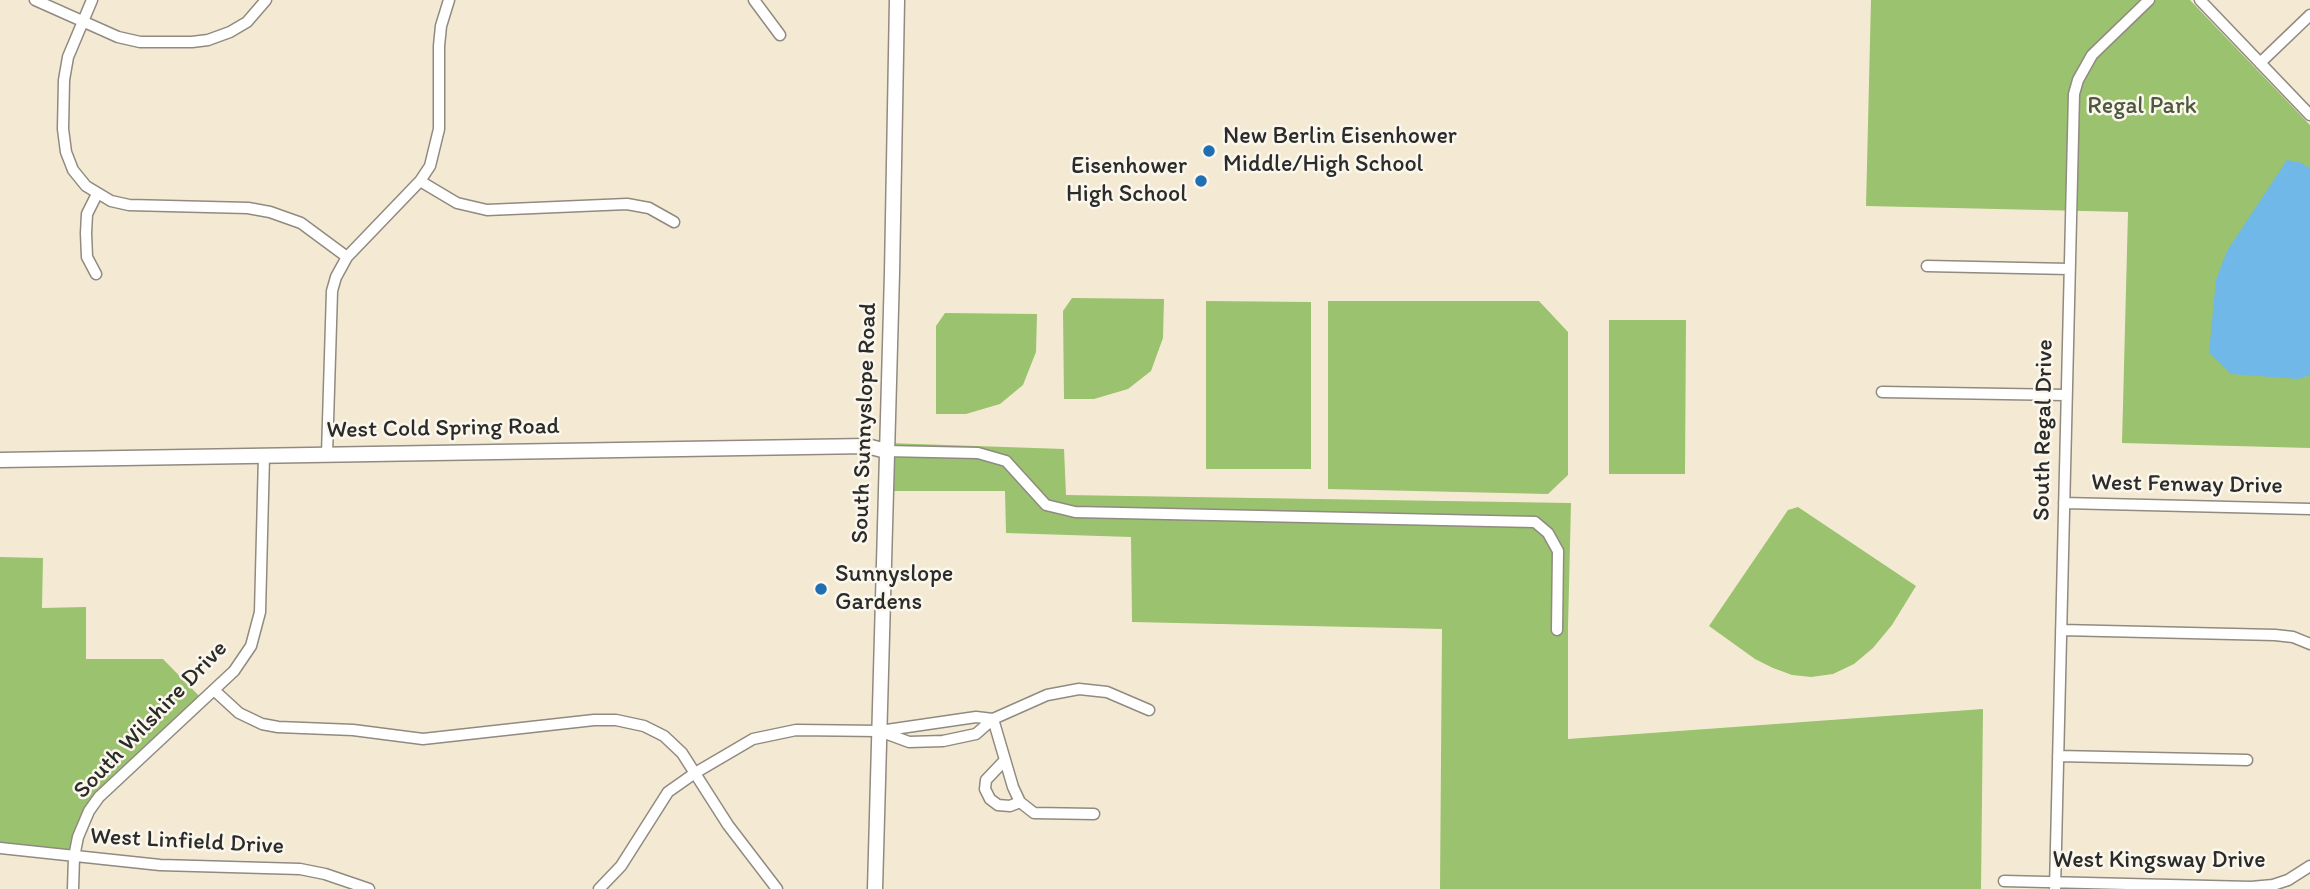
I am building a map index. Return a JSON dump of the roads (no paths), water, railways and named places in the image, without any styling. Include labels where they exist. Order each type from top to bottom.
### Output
[{"type":"street","points":[[35,0],[133,41],[192,42],[208,40],[230,32],[247,22],[266,0]]},
{"type":"street","points":[[92,0],[68,57],[65,72],[63,140],[73,170],[86,186],[111,201],[130,205],[248,208],[270,212],[301,223],[347,257]]},
{"type":"street","points":[[327,454],[332,290],[340,267],[347,257],[420,181],[430,166],[438,141],[441,26],[450,0]]},
{"type":"street","points":[[754,0],[780,35]]},
{"type":"street","name":"South Sunnyslope Road","points":[[875,889],[897,0]]},
{"type":"street","name":"South Regal Drive","points":[[2055,886],[2073,106],[2078,80],[2092,55],[2149,0]]},
{"type":"street","points":[[2200,0],[2310,115]]},
{"type":"street","points":[[2260,63],[2310,15]]},
{"type":"street","points":[[420,181],[457,203],[487,210],[627,204],[649,208],[674,222]]},
{"type":"street","points":[[96,274],[87,257],[86,214],[97,194]]},
{"type":"street","points":[[1927,266],[2069,269]]},
{"type":"street","points":[[1882,392],[2066,395]]},
{"type":"street","name":"West Cold Spring Road","points":[[0,460],[854,446],[886,451]]},
{"type":"street","points":[[886,451],[978,453],[1006,461],[1046,505],[1074,512],[1535,522],[1548,533],[1558,551],[1557,631]]},
{"type":"street","name":"South Wilshire Drive","points":[[73,889],[74,857],[82,826],[99,797],[215,691],[242,661],[257,629],[262,571],[264,456]]},
{"type":"street","name":"West Fenway Drive","points":[[2064,503],[2310,509]]},
{"type":"street","points":[[2061,629],[2275,635],[2293,637],[2310,644]]},
{"type":"street","points":[[880,731],[909,742],[943,741],[976,734],[993,719],[1047,695],[1079,689],[1107,692],[1149,710]]},
{"type":"street","points":[[215,691],[239,713],[262,724],[352,730],[423,739],[594,720],[629,722],[644,726],[664,736],[682,753],[728,825],[777,889]]},
{"type":"street","points":[[599,889],[621,866],[664,797],[677,785],[740,745],[765,735],[817,729],[880,731],[976,717],[993,719]]},
{"type":"street","points":[[993,719],[1013,788],[1020,802],[1034,813],[1094,814]]},
{"type":"street","points":[[2058,756],[2247,760]]},
{"type":"street","points":[[1004,760],[986,780],[985,789],[990,799],[998,805],[1010,806],[1020,802]]},
{"type":"street","name":"West Linfield Drive","points":[[0,848],[160,865],[300,869],[325,874],[369,889]]},
{"type":"street","name":"West Kingsway Drive","points":[[2004,881],[2055,886],[2251,887],[2288,880],[2310,866]]},
{"type":"water","points":[[2287,160],[2302,163],[2310,169],[2310,375],[2299,379],[2231,374],[2209,353],[2216,280],[2227,251]]},
{"type":"place","name":"New Berlin Eisenhower Middle/High School","points":[[1209,151]]},
{"type":"place","name":"Eisenhower High School","points":[[1201,181]]},
{"type":"place","name":"Sunnyslope Gardens","points":[[821,589]]},
{"type":"park label","name":"Regal Park","points":[[2142,107]]}]
